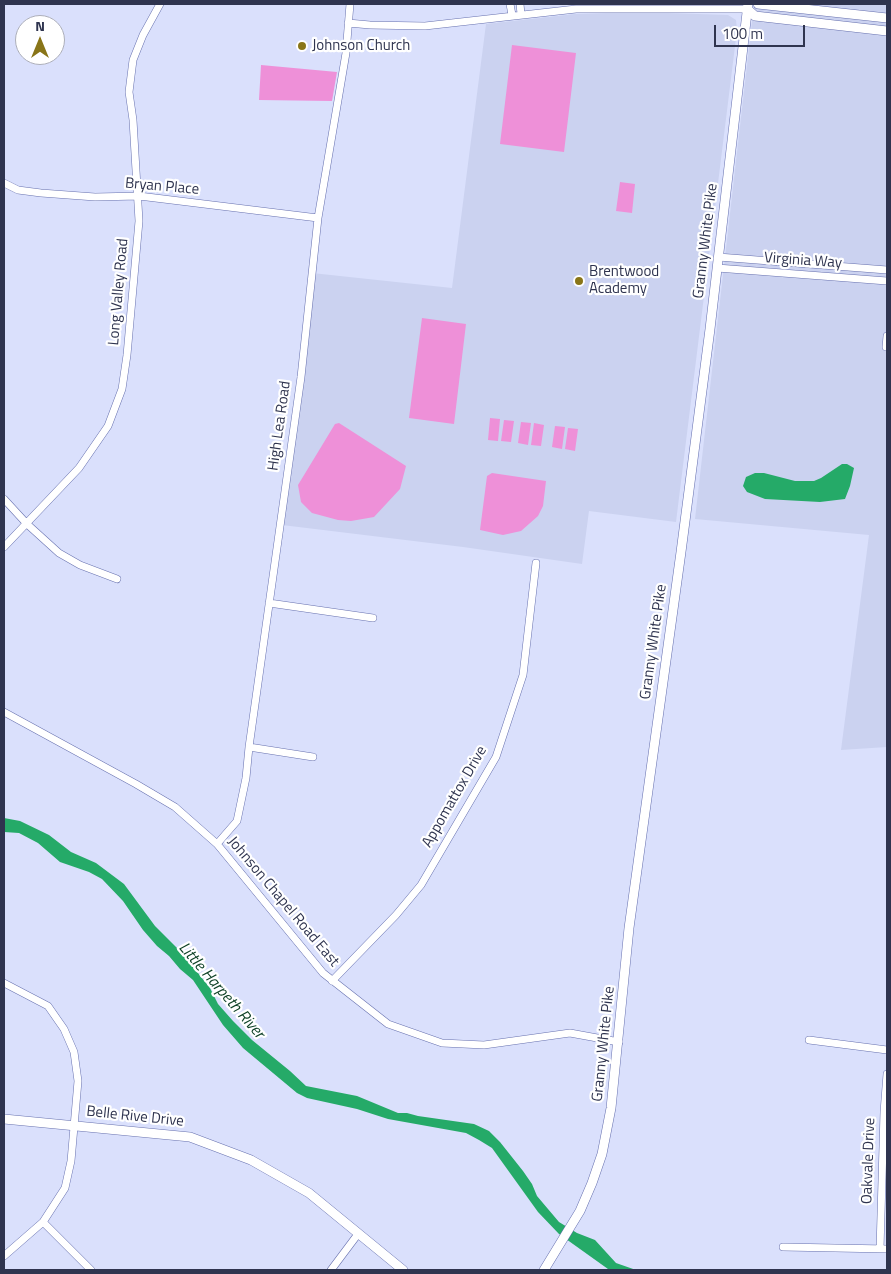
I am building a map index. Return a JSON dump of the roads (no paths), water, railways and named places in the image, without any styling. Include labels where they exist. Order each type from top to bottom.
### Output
[{"type":"main road","points":[[887,18],[757,4],[747,6],[755,16],[887,31]]},
{"type":"main road","name":"Granny White Pike","points":[[544,1270],[580,1211],[592,1184],[606,1139],[611,1108],[629,928],[681,552],[717,268],[747,6]]},
{"type":"main road","name":"Belle Rive Drive","points":[[4,1119],[190,1137],[251,1160],[306,1192],[403,1270]]},
{"type":"street","name":"Long Valley Road","points":[[4,547],[79,468],[108,426],[122,390],[127,356],[139,221],[139,196],[130,86],[133,60],[143,35],[160,4]]},
{"type":"street","name":"High Lea Road","points":[[217,844],[237,821],[246,778],[301,377],[318,218],[346,53],[350,4]]},
{"type":"street","points":[[510,4],[512,15]]},
{"type":"street","points":[[520,4],[521,14]]},
{"type":"street","points":[[348,23],[425,26],[576,9],[747,6]]},
{"type":"street","name":"Bryan Place","points":[[4,183],[18,190],[41,193],[95,197],[139,196],[318,218]]},
{"type":"street","name":"Virginia Way","points":[[718,257],[887,270]]},
{"type":"street","name":"Virginia Way","points":[[717,268],[887,281]]},
{"type":"street","points":[[886,346],[887,336]]},
{"type":"street","points":[[4,499],[27,524],[59,553],[80,565],[117,579]]},
{"type":"street","name":"Appomattox Drive","points":[[332,980],[396,915],[421,885],[496,757],[523,675],[536,563]]},
{"type":"street","points":[[269,603],[373,618]]},
{"type":"street","name":"Johnson Chapel Road East","points":[[4,712],[136,784],[175,808],[217,844],[323,974],[388,1024],[442,1042],[484,1045],[570,1032],[619,1042]]},
{"type":"street","points":[[249,747],[313,756]]},
{"type":"street","points":[[4,983],[48,1006],[64,1028],[74,1052],[78,1081],[70,1161],[65,1188],[42,1222],[4,1256]]},
{"type":"street","points":[[809,1040],[887,1050]]},
{"type":"street","name":"Oakvale Drive","points":[[884,1249],[884,1112],[887,1074]]},
{"type":"street","points":[[42,1222],[91,1270]]},
{"type":"street","points":[[331,1270],[358,1234]]},
{"type":"street","points":[[783,1247],[884,1249]]},
{"type":"place","name":"Johnson Church","points":[[302,46]]},
{"type":"place","name":"Brentwood Academy","points":[[579,281]]},
{"type":"water label","name":"Little Harpeth River","points":[[221,991]]}]
